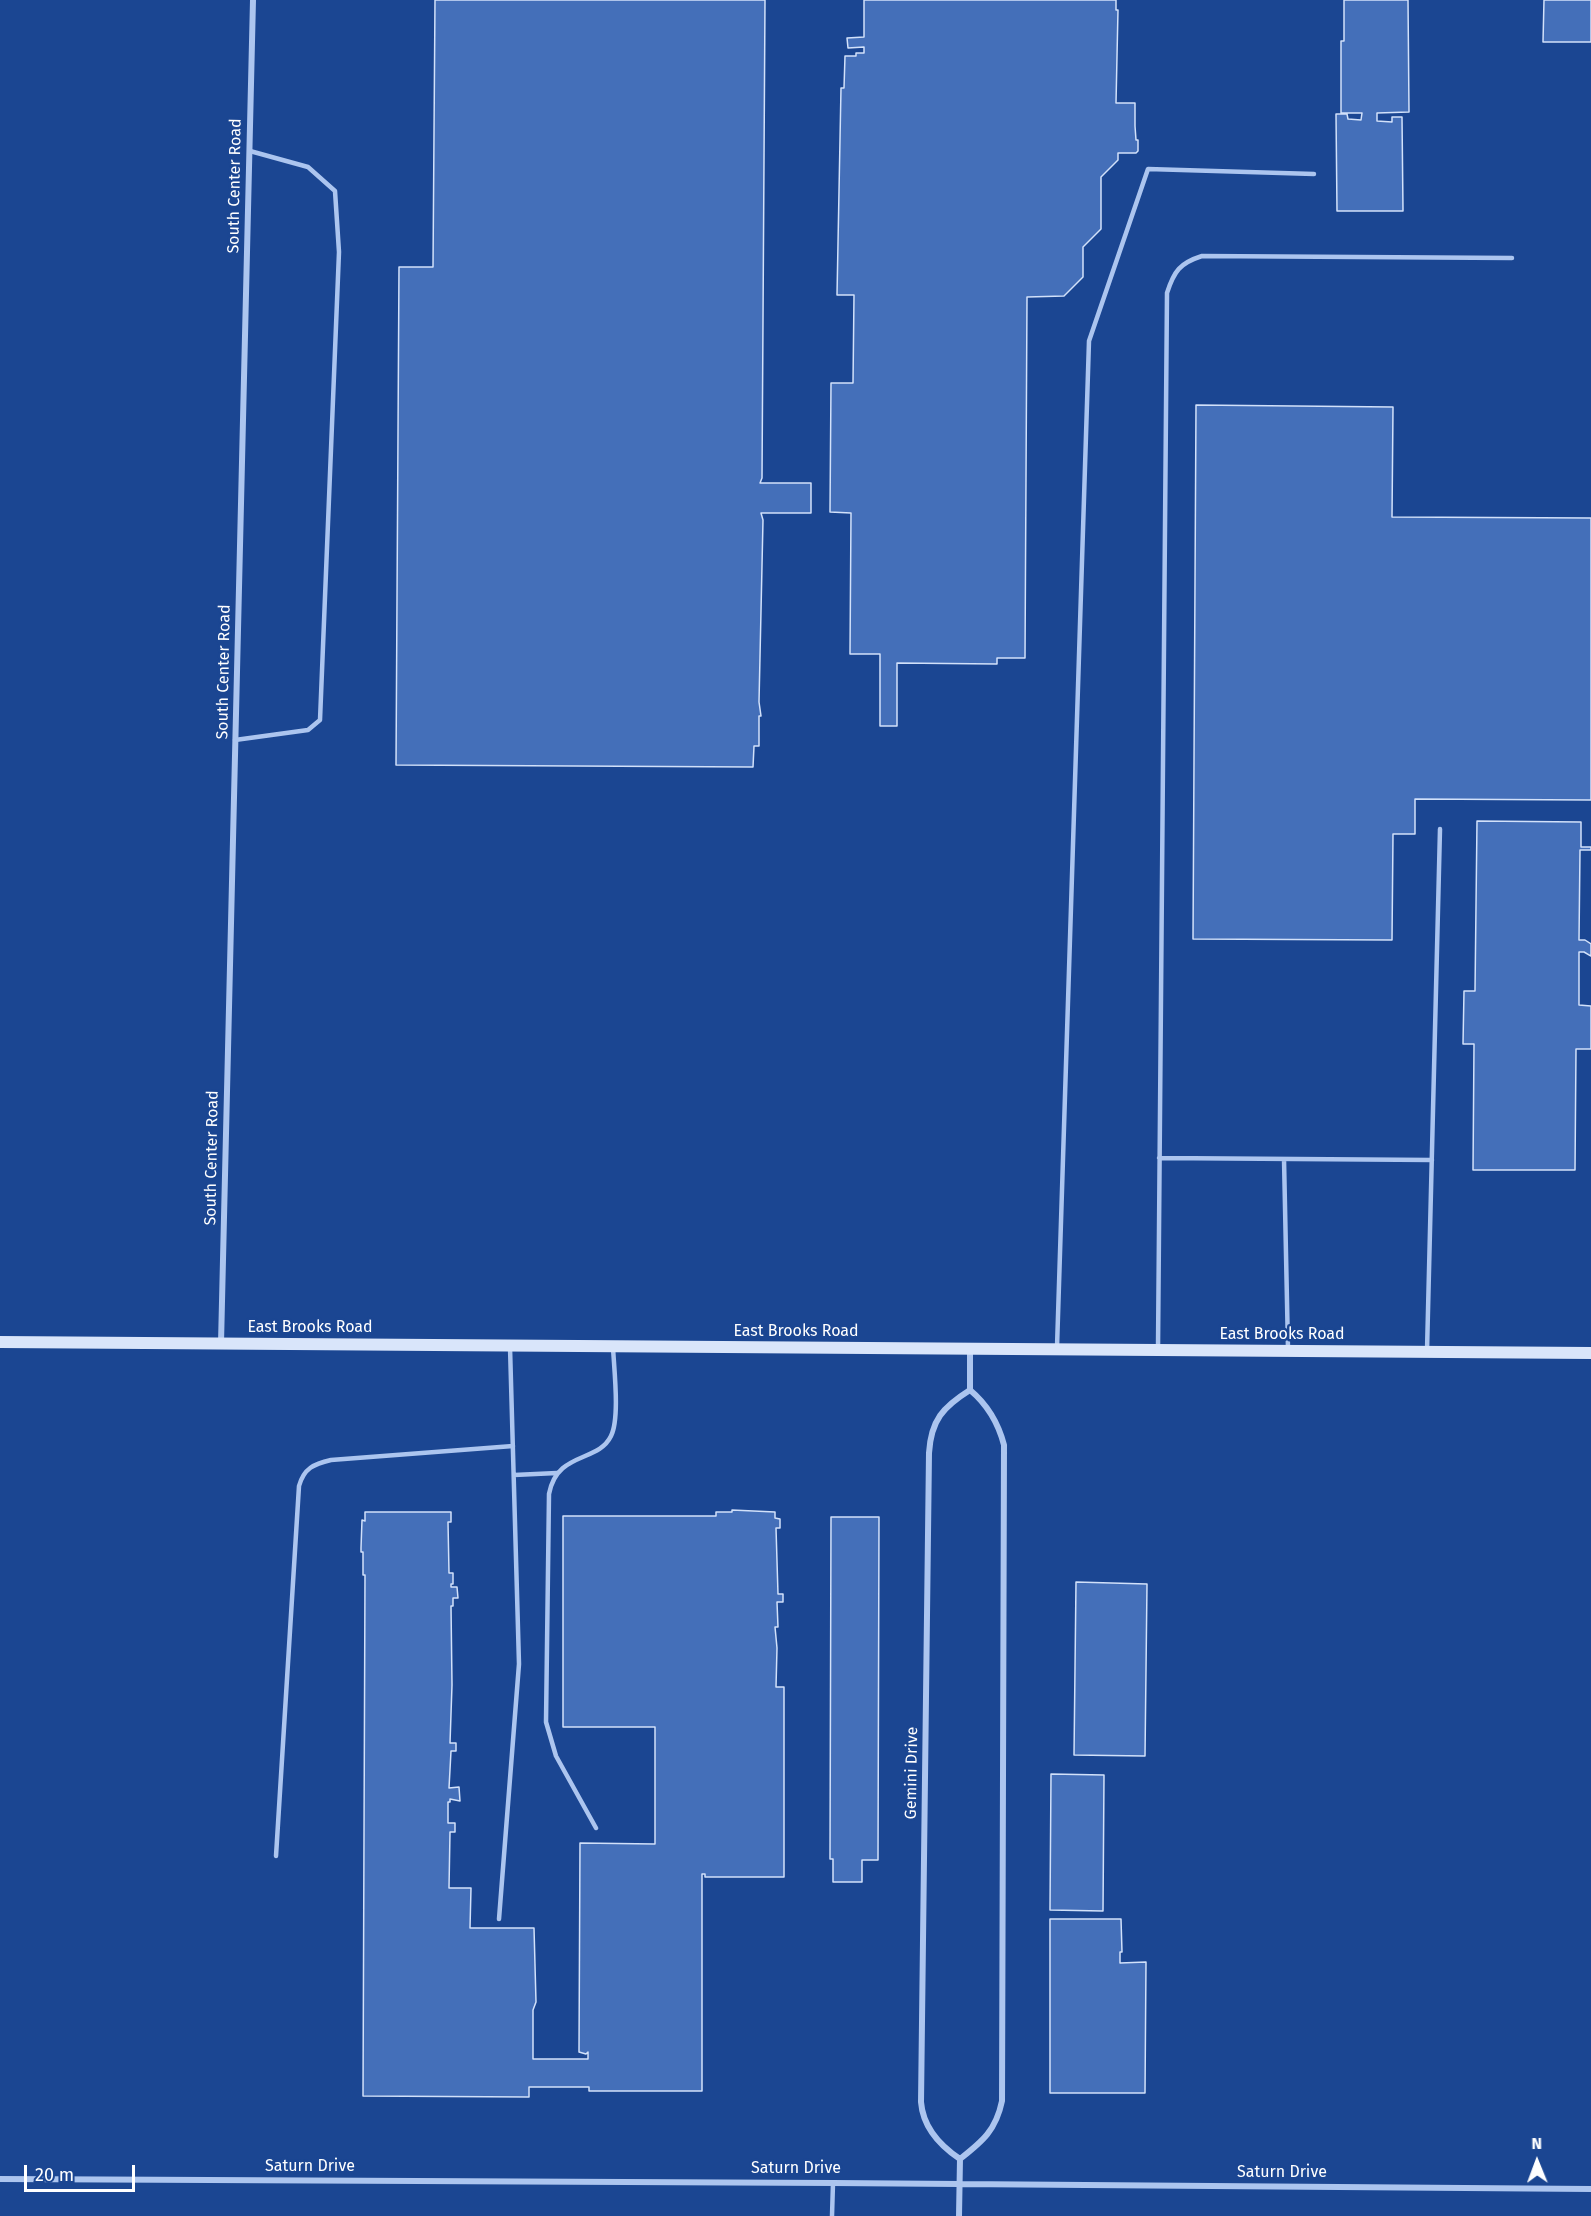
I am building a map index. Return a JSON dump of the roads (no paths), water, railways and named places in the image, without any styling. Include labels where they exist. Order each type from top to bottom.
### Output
[{"type":"main road","name":"East Brooks Road","points":[[0,1342],[1591,1353]]},
{"type":"street","name":"South Center Road","points":[[221,1344],[253,0]]},
{"type":"street","points":[[959,2216],[960,2159],[983,2141],[993,2129],[999,2117],[1002,2101],[1004,1445],[993,1415],[970,1390],[970,1350]]},
{"type":"street","name":"Gemini Drive","points":[[960,2159],[942,2144],[927,2126],[921,2102],[929,1453],[934,1424],[955,1399],[970,1390]]},
{"type":"street","name":"Saturn Drive","points":[[0,2179],[1591,2189]]},
{"type":"lane","points":[[235,740],[308,730],[320,720],[339,252],[334,191],[308,167],[249,151]]},
{"type":"lane","points":[[1057,1350],[1089,341],[1148,169],[1314,174]]},
{"type":"lane","points":[[1158,1351],[1167,293],[1171,279],[1179,267],[1202,256],[1512,258]]},
{"type":"lane","points":[[1426,1352],[1440,829]]},
{"type":"lane","points":[[1160,1158],[1432,1161]]},
{"type":"lane","points":[[1284,1159],[1288,1351]]},
{"type":"lane","points":[[499,1919],[519,1664],[510,1346]]},
{"type":"lane","points":[[596,1828],[556,1756],[546,1722],[549,1494],[551,1482],[556,1473],[573,1461],[601,1447],[611,1438],[616,1422],[613,1347]]},
{"type":"lane","points":[[276,1856],[299,1486],[306,1470],[315,1464],[331,1460],[513,1446]]},
{"type":"lane","points":[[514,1475],[556,1473]]},
{"type":"lane","points":[[832,2183],[832,2216]]}]
